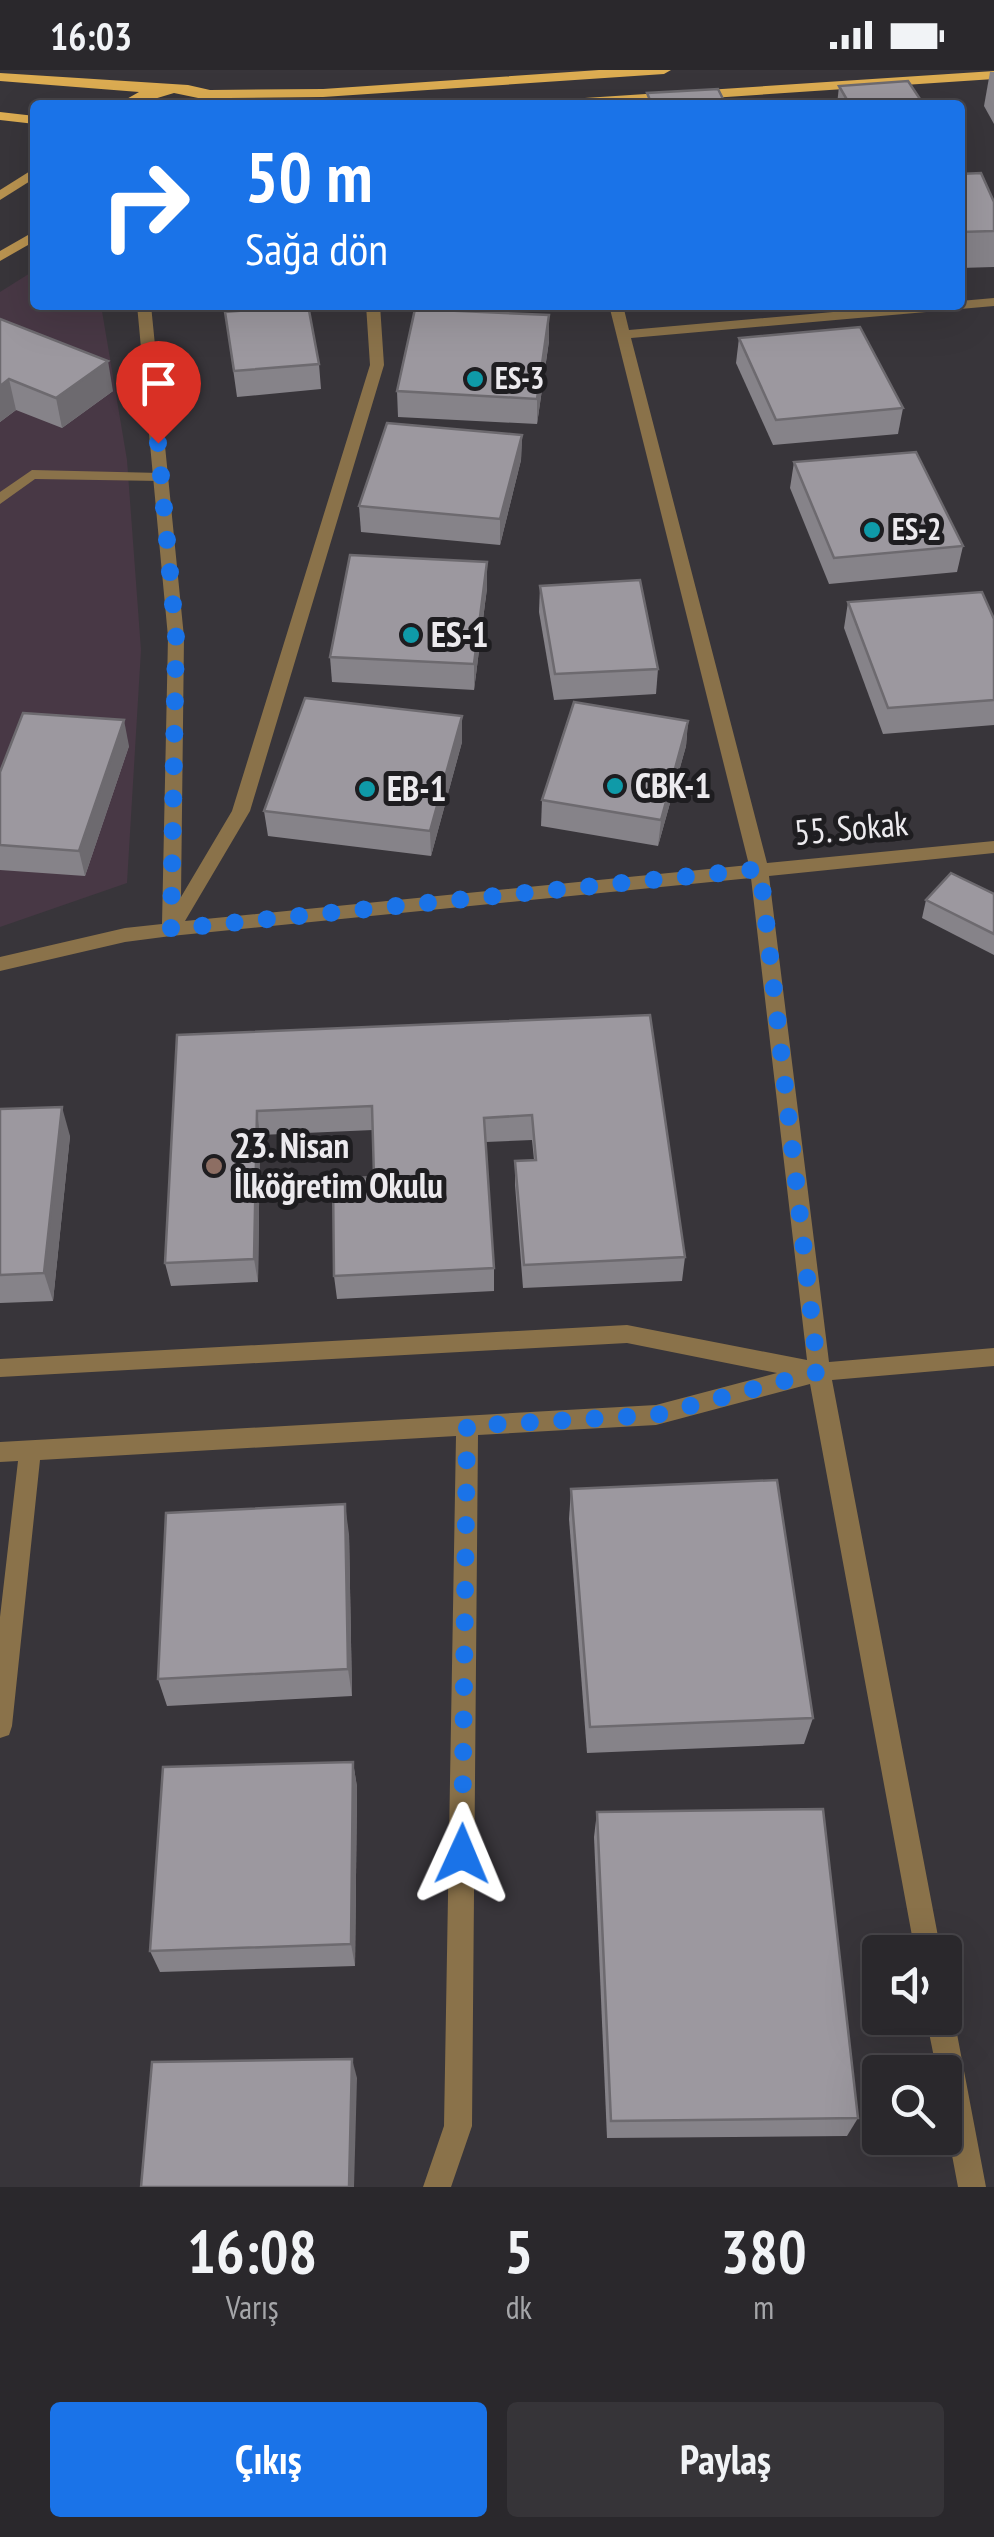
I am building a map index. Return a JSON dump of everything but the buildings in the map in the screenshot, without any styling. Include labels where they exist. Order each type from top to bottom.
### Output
[{"type":"main road","points":[[0,78],[212,94],[324,92],[664,70]]},
{"type":"main road","points":[[626,100],[994,75]]},
{"type":"main road","points":[[131,100],[170,90]]},
{"type":"main road","points":[[212,94],[221,100]]},
{"type":"main road","points":[[0,116],[30,119]]},
{"type":"main road","points":[[0,196],[30,175]]},
{"type":"main road","points":[[0,258],[30,238]]},
{"type":"street","points":[[965,305],[994,302]]},
{"type":"street","points":[[144,310],[176,637],[171,929]]},
{"type":"street","points":[[171,929],[241,811],[377,365],[373,310]]},
{"type":"street","points":[[618,310],[760,869],[818,1372],[925,1935]]},
{"type":"street","points":[[625,334],[902,310]]},
{"type":"street","points":[[0,499],[32,474],[161,477]]},
{"type":"street","name":"55. Sokak","points":[[1,963],[136,933],[994,848]]},
{"type":"street","points":[[0,1368],[627,1334],[818,1372]]},
{"type":"street","points":[[0,1452],[656,1415],[818,1372],[994,1358]]},
{"type":"street","points":[[437,2187],[458,2126],[467,1426]]},
{"type":"street","points":[[0,1726],[30,1450]]},
{"type":"street","points":[[943,2035],[972,2187]]},
{"type":"shaded area","points":[[30,273],[30,310],[102,310],[127,460],[141,650],[127,883],[0,927],[0,292]]},
{"type":"place","name":"ES-3","points":[[475,379]]},
{"type":"place","name":"ES-2","points":[[872,530]]},
{"type":"place","name":"ES-1","points":[[411,635]]},
{"type":"place","name":"CBK-1","points":[[615,786]]},
{"type":"place","name":"EB-1","points":[[367,789]]},
{"type":"place","name":"23. Nisan İlköğretim Okulu","points":[[214,1166]]},
{"type":"route","points":[[158,443],[176,637],[171,929],[760,869],[818,1372],[656,1415],[467,1426],[462,1854]]}]
